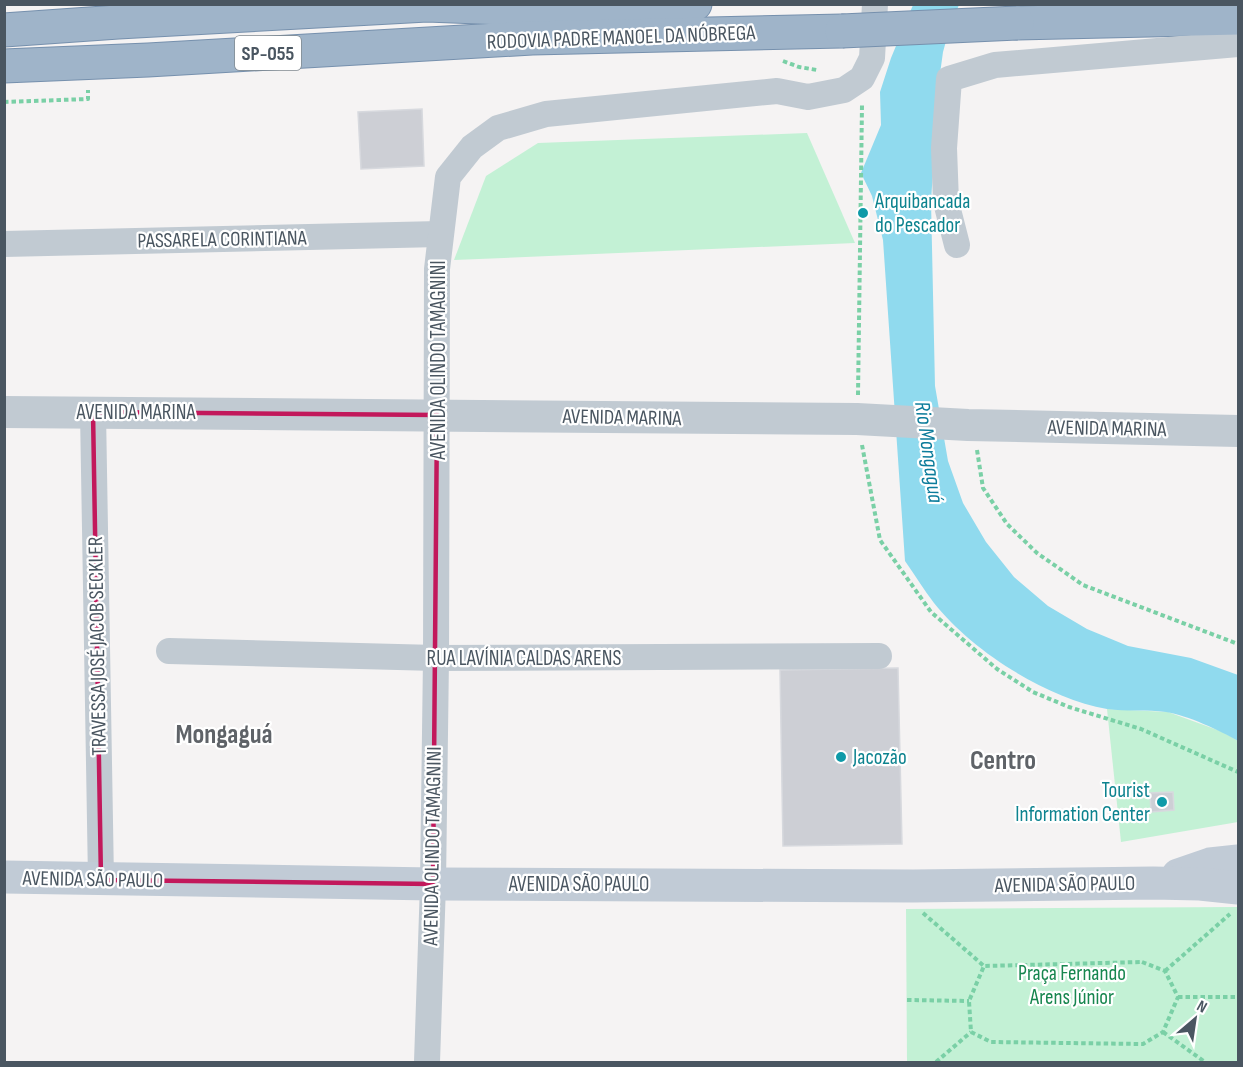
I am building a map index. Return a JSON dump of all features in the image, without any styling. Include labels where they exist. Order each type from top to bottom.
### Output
[{"type":"highway","name":"RODOVIA PADRE MANOEL DA NÓBREGA","points":[[4,30],[283,8],[695,4]]},
{"type":"highway","name":"RODOVIA PADRE MANOEL DA NÓBREGA","points":[[4,66],[160,60],[532,38],[1239,18]]},
{"type":"main road","name":"AVENIDA SÃO PAULO","points":[[1153,883],[1210,864],[1239,861]]},
{"type":"main road","name":"AVENIDA SÃO PAULO","points":[[4,877],[433,884],[913,886],[1153,883],[1238,888]]},
{"type":"street","points":[[862,78],[872,58],[875,4]]},
{"type":"street","points":[[957,245],[946,202],[944,148],[949,79],[995,65],[1239,44]]},
{"type":"street","name":"AVENIDA OLINDO TAMAGNINI","points":[[427,1062],[433,884],[436,658],[437,269],[448,177],[472,147],[498,129],[546,114],[777,91],[808,97],[844,90],[862,78]]},
{"type":"street","name":"PASSARELA CORINTIANA","points":[[4,244],[440,234]]},
{"type":"street","name":"AVENIDA MARINA","points":[[4,412],[437,415],[863,427],[972,425],[1239,431]]},
{"type":"street","name":"TRAVESSA JOSÉ JACOB SECKLER","points":[[93,412],[100,880]]},
{"type":"street","name":"RUA LAVÍNIA CALDAS ARENS","points":[[169,651],[436,658],[879,656]]},
{"type":"path","points":[[862,78],[863,427],[880,540],[931,612],[997,669],[1033,692],[1069,707],[1141,729],[1239,772]]},
{"type":"path","points":[[4,102],[88,99]]},
{"type":"path","points":[[972,425],[983,488],[1006,524],[1036,553],[1083,585],[1239,644]]},
{"type":"path","points":[[913,886],[918,909],[984,966],[1142,962],[1165,971],[1178,997]]},
{"type":"path","points":[[1165,971],[1237,908],[1238,888]]},
{"type":"path","points":[[971,1032],[969,1001],[984,966]]},
{"type":"path","points":[[1178,997],[1237,997]]},
{"type":"path","points":[[971,1032],[991,1042],[1143,1044],[1162,1032],[1178,997]]},
{"type":"path","points":[[907,1000],[969,1001]]},
{"type":"path","points":[[936,1062],[971,1032]]},
{"type":"path","points":[[1162,1032],[1205,1062]]},
{"type":"highlighted area","points":[[93,412],[437,415],[433,884],[101,880]]},
{"type":"green space","points":[[807,133],[855,243],[454,260],[486,176],[538,143]]},
{"type":"green space","points":[[1107,709],[1168,712],[1223,732],[1238,741],[1238,822],[1121,842]]},
{"type":"green space","name":"Praça Fernando Arens Júnior","points":[[1237,907],[1238,1062],[907,1062],[906,909]]},
{"type":"water","name":"Rio Mongaguá","points":[[913,5],[959,5],[943,52],[931,201],[935,386],[948,461],[963,503],[986,542],[1014,577],[1048,606],[1087,629],[1128,646],[1191,658],[1238,675],[1238,741],[1184,716],[1159,711],[1107,709],[1060,695],[1035,683],[989,655],[968,638],[934,603],[905,561],[883,240],[872,196],[861,173],[881,125],[880,92]]},
{"type":"building","points":[[422,109],[424,166],[361,169],[358,112]]},
{"type":"building","name":"Jacozão","points":[[898,668],[902,844],[783,846],[780,670]]},
{"type":"building","name":"Tourist Information Center","points":[[1173,792],[1174,810],[1151,812],[1150,793]]},
{"type":"place","name":"Arquibancada do Pescador","points":[[863,213]]},
{"type":"place","name":"Jacozão","points":[[841,757]]},
{"type":"place","name":"Tourist Information Center","points":[[1162,802]]},
{"type":"district","name":"Mongaguá","points":[[224,734]]},
{"type":"district","name":"Centro","points":[[1003,760]]}]
